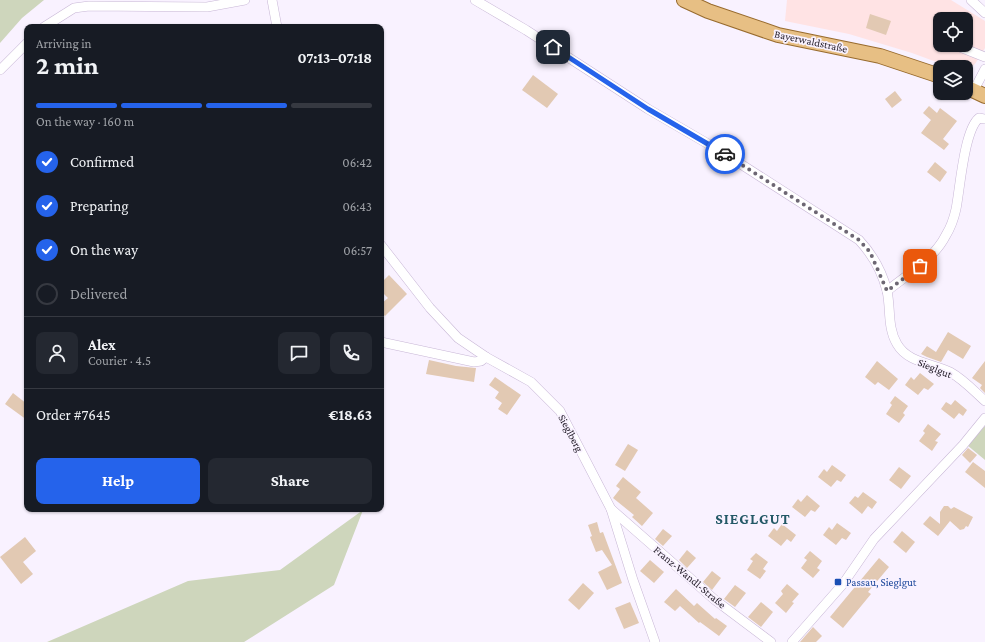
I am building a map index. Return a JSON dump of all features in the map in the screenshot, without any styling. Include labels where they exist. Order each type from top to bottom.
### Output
[{"type":"main road","name":"Bayerwaldstraße","points":[[684,0],[715,14],[778,35],[880,56],[933,74]]},
{"type":"street","points":[[49,24],[74,8],[89,6],[206,7],[245,0]]},
{"type":"street","points":[[272,0],[276,24]]},
{"type":"street","name":"Sieglgut","points":[[474,0],[526,30],[648,109],[729,156],[859,240],[870,252],[887,291],[890,322],[897,344],[903,352],[917,361],[927,363],[950,372],[968,385],[985,401]]},
{"type":"street","points":[[971,0],[985,13]]},
{"type":"street","points":[[0,70],[24,46]]},
{"type":"street","points":[[972,52],[985,57]]},
{"type":"street","points":[[975,91],[985,69]]},
{"type":"street","points":[[887,291],[920,266],[933,253],[946,236],[956,210],[962,169],[971,130],[979,118],[985,119]]},
{"type":"street","name":"Sieglberg","points":[[384,249],[417,292],[442,322],[458,338],[486,357],[531,382],[560,411],[611,509],[633,580],[655,642]]},
{"type":"street","points":[[384,343],[474,362],[481,361],[486,357]]},
{"type":"street","points":[[792,642],[843,584],[874,539],[963,445],[985,418]]},
{"type":"street","name":"Franz-Wandl-Straße","points":[[611,509],[715,600],[771,642]]},
{"type":"shaded area","points":[[787,0],[951,0],[970,12],[933,12],[933,52],[973,52],[973,14],[985,21],[985,48],[973,65],[973,60],[933,61],[849,34],[785,21]]},
{"type":"green space","points":[[0,0],[44,0],[22,18],[0,43]]},
{"type":"green space","points":[[985,426],[985,460],[967,445]]},
{"type":"green space","points":[[362,512],[334,585],[244,642],[47,642],[188,581],[280,570]]},
{"type":"building","points":[[870,14],[891,21],[886,35],[866,28]]},
{"type":"building","points":[[533,75],[558,94],[547,108],[522,90]]},
{"type":"building","points":[[895,91],[902,100],[892,108],[885,99]]},
{"type":"building","points":[[929,106],[937,113],[940,108],[957,121],[943,139],[949,144],[944,150],[921,133],[931,120],[923,113]]},
{"type":"building","points":[[935,162],[947,172],[940,182],[927,172]]},
{"type":"building","points":[[389,275],[407,294],[385,316],[384,301],[388,298],[384,294],[384,280]]},
{"type":"building","points":[[948,332],[971,346],[963,359],[948,350],[941,362],[921,354],[927,346],[936,352]]},
{"type":"building","points":[[429,360],[456,366],[476,368],[474,382],[426,374]]},
{"type":"building","points":[[877,361],[898,379],[889,390],[878,382],[875,385],[865,377]]},
{"type":"building","points":[[985,361],[985,393],[980,388],[982,385],[972,378]]},
{"type":"building","points":[[920,373],[934,384],[928,390],[924,388],[918,395],[905,385],[911,377],[914,380]]},
{"type":"building","points":[[495,377],[521,395],[507,415],[498,409],[502,403],[495,398],[499,392],[489,385]]},
{"type":"building","points":[[13,393],[24,402],[24,418],[5,404]]},
{"type":"building","points":[[895,396],[908,406],[903,413],[905,415],[899,423],[886,414],[892,405],[890,403]]},
{"type":"building","points":[[955,400],[967,410],[963,416],[959,413],[954,419],[941,409],[946,402],[951,405]]},
{"type":"building","points":[[928,424],[941,434],[935,441],[938,442],[932,451],[919,441],[925,433],[923,431]]},
{"type":"building","points":[[628,444],[638,450],[625,471],[615,465]]},
{"type":"building","points":[[968,448],[977,455],[970,463],[962,455]]},
{"type":"building","points":[[973,462],[985,471],[985,488],[965,472]]},
{"type":"building","points":[[832,465],[846,475],[841,482],[837,480],[831,487],[818,477],[824,469],[827,472]]},
{"type":"building","points":[[899,467],[911,476],[901,489],[889,480]]},
{"type":"building","points":[[623,477],[641,492],[636,498],[653,513],[642,526],[632,517],[634,515],[613,498],[620,489],[616,486]]},
{"type":"building","points":[[863,492],[877,502],[872,509],[868,506],[862,514],[849,503],[855,496],[858,498]]},
{"type":"building","points":[[807,495],[820,506],[815,512],[811,510],[805,517],[792,507],[798,499],[801,502]]},
{"type":"building","points":[[944,506],[948,506],[951,509],[954,507],[973,517],[968,527],[966,526],[964,529],[960,530],[950,521],[938,536],[923,524],[930,516],[940,524],[940,512]]},
{"type":"building","points":[[597,522],[600,533],[603,532],[622,583],[607,590],[598,572],[612,565],[602,550],[596,552],[590,537],[592,536],[588,525]]},
{"type":"building","points":[[837,523],[851,533],[846,540],[842,538],[836,545],[823,535],[829,527],[832,530]]},
{"type":"building","points":[[782,524],[796,535],[791,542],[787,539],[781,546],[768,536],[774,528],[777,531]]},
{"type":"building","points":[[663,529],[672,536],[663,546],[655,539]]},
{"type":"building","points":[[902,531],[915,542],[906,553],[893,542]]},
{"type":"building","points":[[25,537],[36,551],[23,562],[33,574],[21,584],[0,557]]},
{"type":"building","points":[[687,550],[696,558],[687,568],[679,560]]},
{"type":"building","points":[[810,551],[822,561],[817,568],[820,570],[813,578],[801,568],[807,560],[804,558]]},
{"type":"building","points":[[756,553],[768,562],[763,569],[766,571],[760,579],[747,570],[753,561],[750,559]]},
{"type":"building","points":[[879,558],[889,567],[868,592],[871,594],[843,628],[830,617]]},
{"type":"building","points":[[650,560],[664,572],[654,583],[640,571]]},
{"type":"building","points":[[712,571],[721,578],[712,590],[703,582]]},
{"type":"building","points":[[583,583],[594,593],[579,610],[568,600]]},
{"type":"building","points":[[787,584],[799,594],[792,602],[794,603],[786,613],[775,603],[783,594],[781,591]]},
{"type":"building","points":[[735,585],[746,593],[735,607],[724,599]]},
{"type":"building","points":[[676,589],[694,606],[697,603],[715,619],[716,618],[727,626],[719,636],[700,622],[699,623],[680,606],[675,611],[664,602]]},
{"type":"building","points":[[630,602],[639,623],[624,629],[615,608]]},
{"type":"building","points":[[761,602],[773,612],[761,627],[748,617]]},
{"type":"building","points":[[813,627],[822,636],[816,642],[800,642]]},
{"type":"way so far","points":[[725,154],[859,240],[870,252],[887,291],[920,266]]},
{"type":"place","name":"Passau, Sieglgut","points":[[838,582]]},
{"type":"district","name":"SIEGLGUT","points":[[753,519]]},
{"type":"route","points":[[553,47],[648,109],[725,154]]}]
